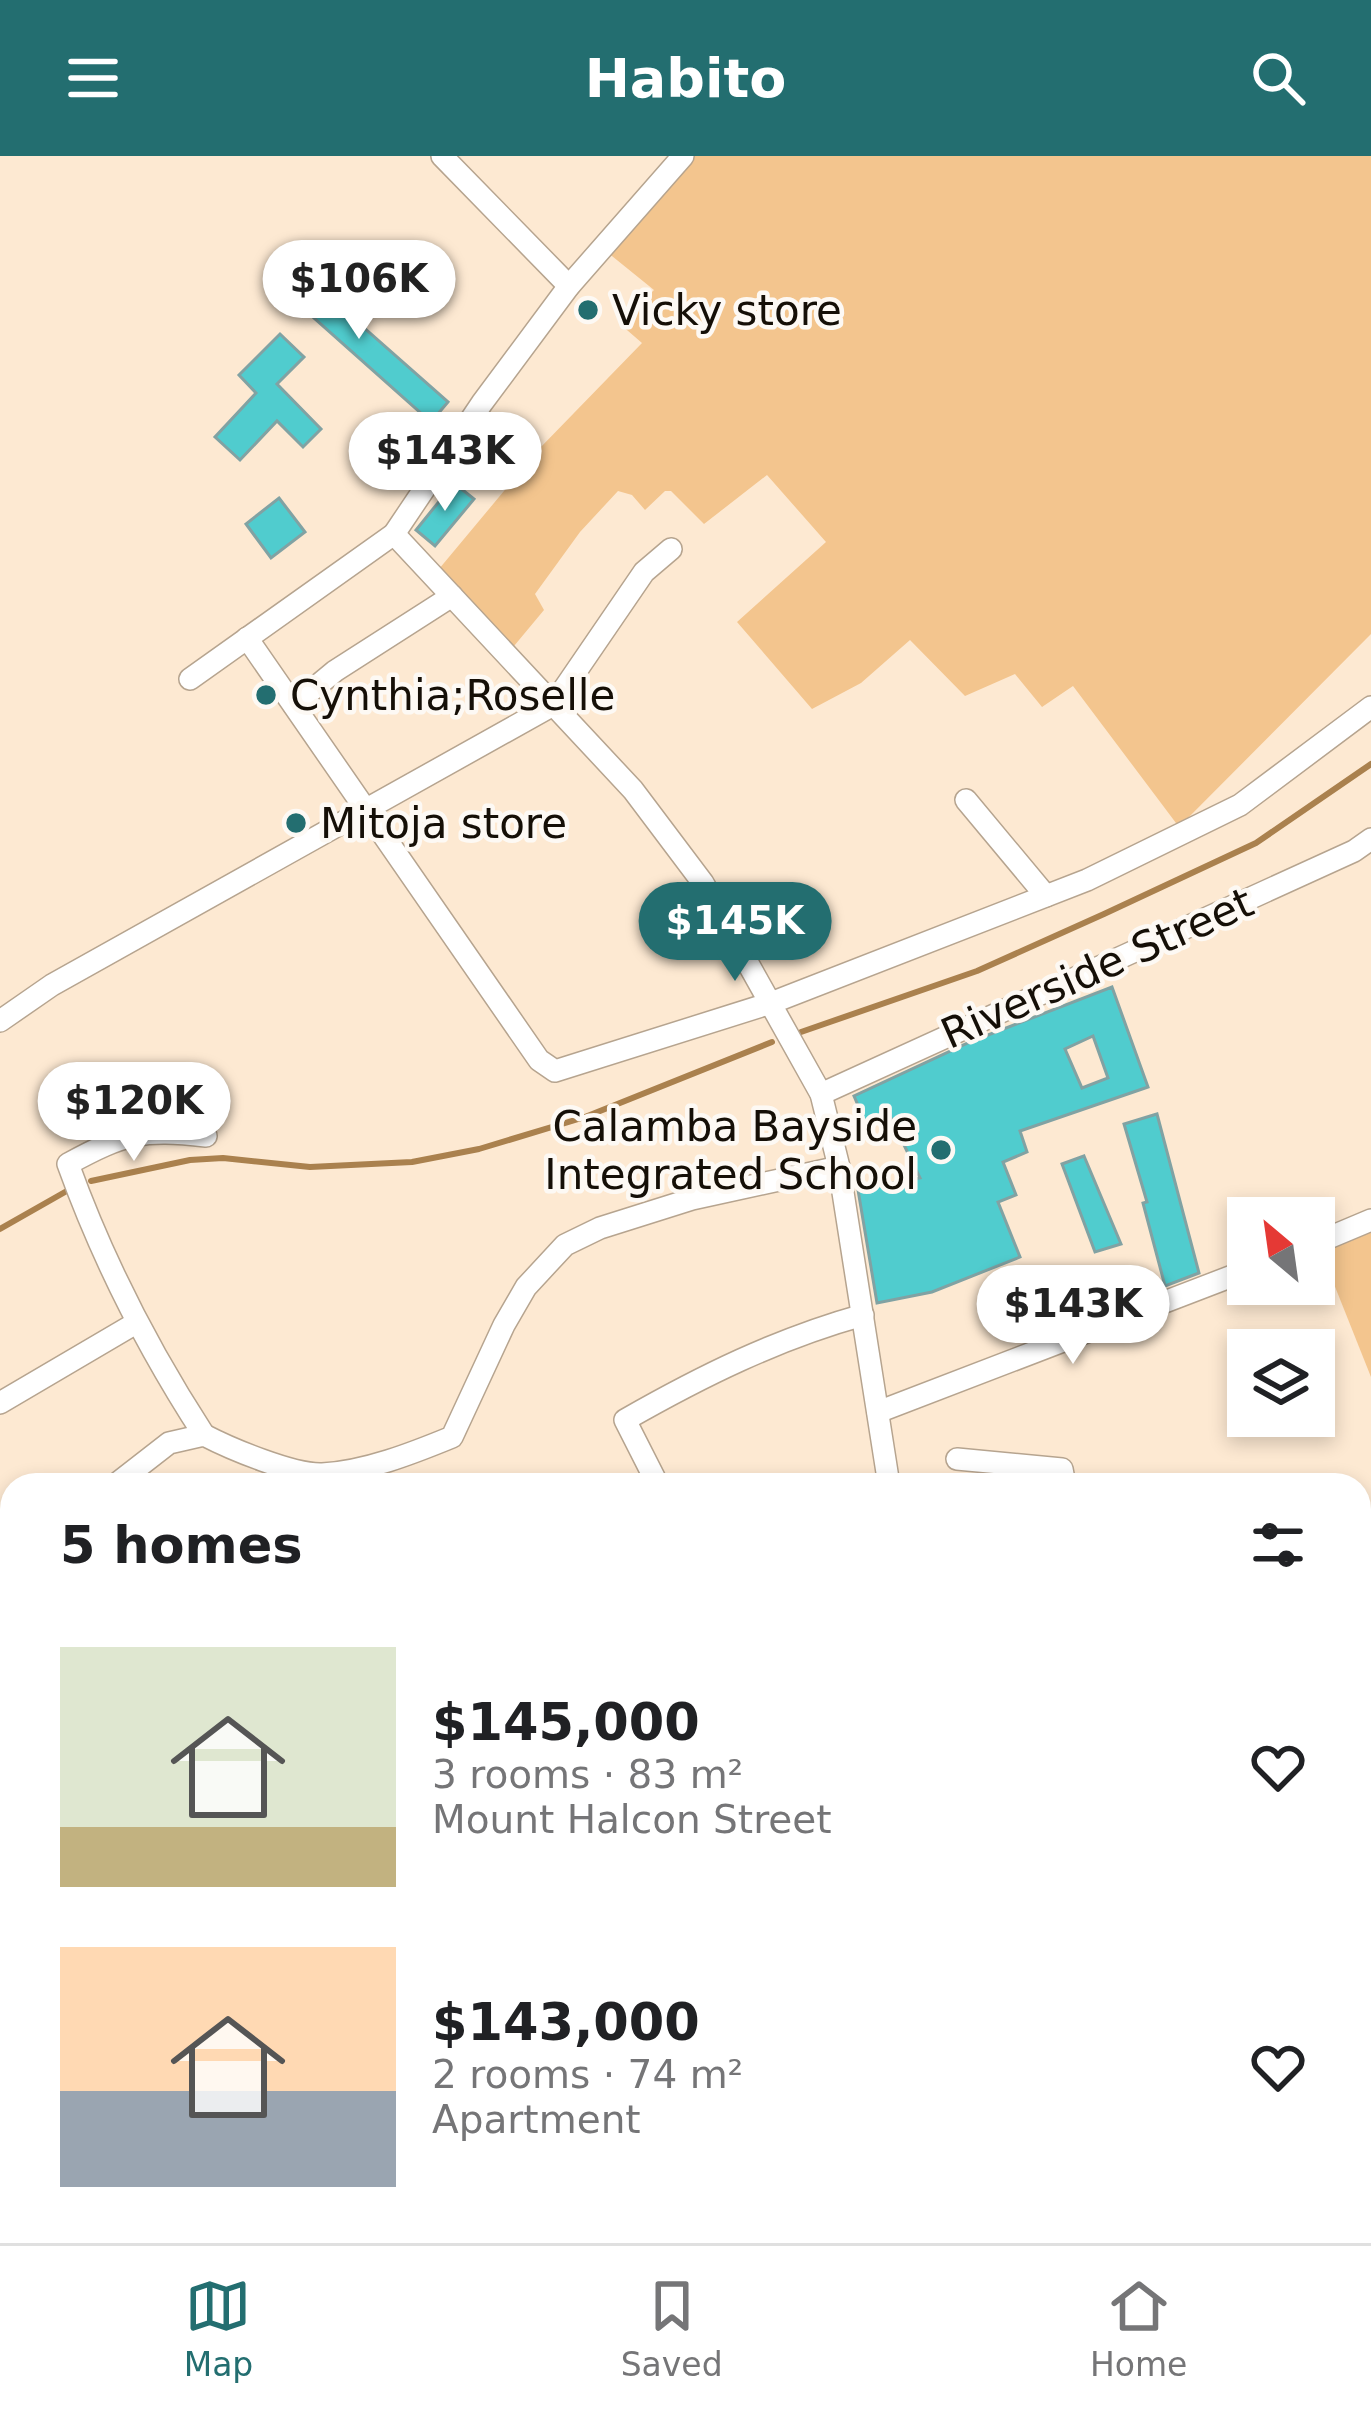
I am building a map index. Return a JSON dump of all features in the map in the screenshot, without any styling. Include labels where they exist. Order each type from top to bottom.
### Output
[{"type":"street","points":[[442,156],[569,286]]},
{"type":"street","points":[[190,679],[394,534],[482,403],[569,286],[683,156]]},
{"type":"street","points":[[394,534],[633,790],[703,883],[821,1094],[839,1167],[887,1473]]},
{"type":"street","points":[[0,1021],[52,985],[553,705],[644,572],[671,549]]},
{"type":"street","points":[[294,705],[335,671],[452,596]]},
{"type":"street","points":[[247,638],[539,1060],[555,1071],[771,1003],[1087,880],[1240,805],[1371,707]]},
{"type":"street","points":[[966,800],[1046,896]]},
{"type":"street","name":"Riverside Street","points":[[821,1094],[1354,851],[1371,838]]},
{"type":"street","points":[[206,1136],[153,1130],[112,1140],[68,1164],[136,1323],[205,1435],[245,1456],[316,1473]]},
{"type":"street","points":[[325,1473],[390,1459],[452,1437],[526,1287],[566,1245],[601,1228],[692,1199],[839,1167]]},
{"type":"street","points":[[1335,1235],[1371,1220]]},
{"type":"street","points":[[878,1412],[1227,1278]]},
{"type":"street","points":[[652,1473],[625,1420],[749,1354],[863,1315]]},
{"type":"street","points":[[0,1403],[136,1323]]},
{"type":"street","points":[[131,1473],[170,1443],[205,1435]]},
{"type":"street","points":[[957,1459],[1062,1469],[1063,1473]]},
{"type":"shaded area","points":[[693,156],[1371,156],[1371,634],[1179,827],[1073,686],[1042,707],[1015,674],[965,696],[910,640],[861,683],[812,709],[737,622],[826,542],[767,475],[704,524],[671,491],[645,510],[632,495],[618,491],[580,532],[535,594],[544,610],[514,646],[439,569],[539,449],[642,343],[620,324],[654,290],[607,252]]},
{"type":"shaded area","points":[[1371,1231],[1371,1377],[1335,1287],[1335,1244]]},
{"type":"building","points":[[286,266],[325,299],[328,296],[448,402],[431,422],[306,311],[302,316],[268,286]]},
{"type":"building","points":[[280,334],[304,357],[277,384],[321,429],[303,447],[277,421],[240,460],[215,437],[256,393],[239,375]]},
{"type":"building","points":[[454,483],[474,499],[435,546],[416,530]]},
{"type":"building","points":[[279,498],[305,532],[271,558],[246,524]]},
{"type":"building","name":"Calamba Bayside Integrated School","points":[[1112,987],[1148,1087],[1020,1131],[1027,1152],[1003,1162],[1016,1195],[998,1202],[1020,1257],[932,1292],[877,1303],[858,1190],[920,1178],[890,1116],[867,1126],[854,1096],[970,1042]],"holes":[[[1093,1036],[1108,1078],[1082,1088],[1065,1049]]]},
{"type":"building","points":[[1157,1114],[1199,1273],[1165,1286],[1124,1124]]},
{"type":"building","points":[[1084,1156],[1121,1244],[1095,1252],[1062,1164]]},
{"type":"waterway","points":[[801,1032],[977,971],[1256,843],[1371,764]]},
{"type":"waterway","points":[[91,1181],[190,1160],[223,1158],[310,1167],[412,1162],[479,1149],[585,1117],[772,1042]]},
{"type":"waterway","points":[[0,1229],[65,1192]]},
{"type":"place","name":"Vicky store","points":[[588,310]]},
{"type":"place","name":"Cynthia;Roselle","points":[[266,695]]},
{"type":"place","name":"Mitoja store","points":[[296,823]]},
{"type":"place","name":"Calamba Bayside Integrated School","points":[[941,1150]]}]
